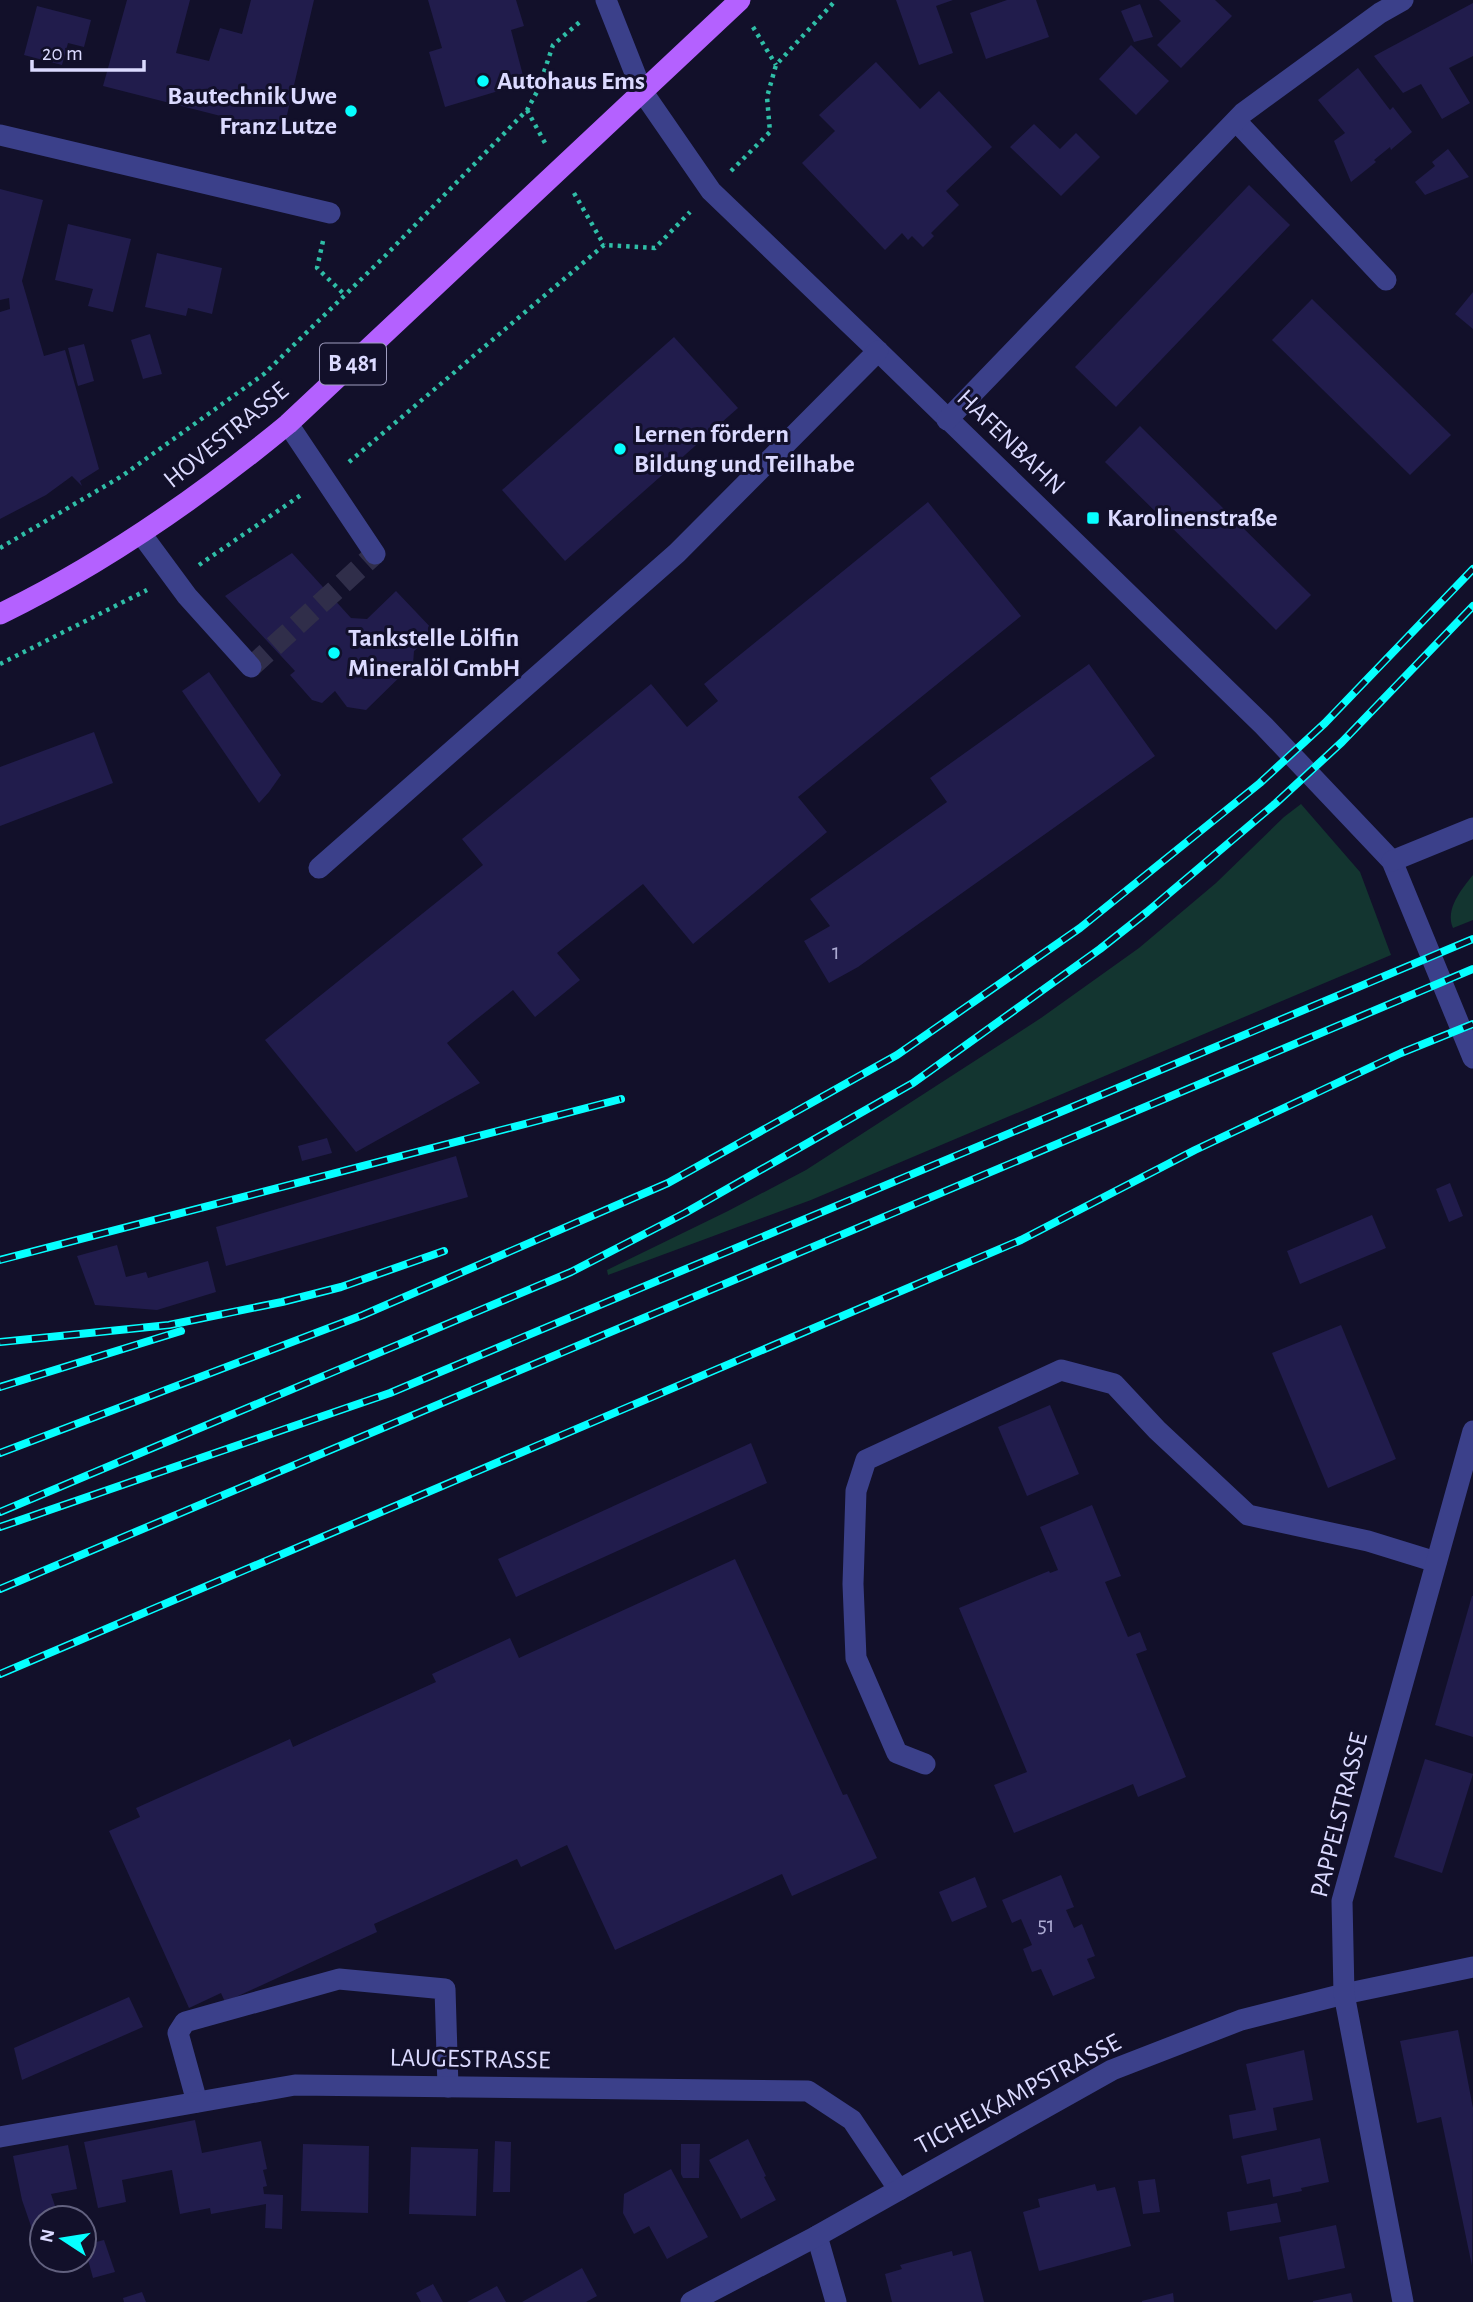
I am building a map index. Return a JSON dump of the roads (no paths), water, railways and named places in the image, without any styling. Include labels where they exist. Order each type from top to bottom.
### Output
[{"type":"main road","name":"B 481","points":[[642,91],[739,1]]},
{"type":"main road","name":"HOVESTRASSE","points":[[0,614],[142,535],[228,473],[289,424],[642,91]]},
{"type":"street","name":"HAFENBAHN","points":[[606,0],[642,91],[710,191],[1264,726],[1392,861],[1473,1058]]},
{"type":"street","points":[[947,420],[1236,121],[1380,13],[1403,0]]},
{"type":"street","points":[[1236,121],[1386,280]]},
{"type":"street","points":[[0,135],[330,213]]},
{"type":"street","points":[[318,868],[677,553],[878,351]]},
{"type":"street","points":[[289,424],[375,554]]},
{"type":"street","points":[[142,535],[187,596],[251,667]]},
{"type":"street","points":[[1392,861],[1473,828]]},
{"type":"street","points":[[925,1764],[897,1753],[856,1658],[853,1584],[856,1491],[866,1460],[1061,1370],[1114,1384],[1157,1430],[1248,1515],[1368,1541],[1436,1562]]},
{"type":"street","name":"PAPPELSTRASSE","points":[[1403,2302],[1344,1994],[1342,1901],[1473,1431]]},
{"type":"street","name":"TICHELKAMPSTRASSE","points":[[691,2302],[817,2236],[1112,2070],[1241,2020],[1344,1994],[1473,1967]]},
{"type":"street","points":[[197,2102],[178,2033],[185,2022],[339,1979],[444,1989],[448,2087]]},
{"type":"street","name":"LAUGESTRASSE","points":[[0,2137],[295,2085],[808,2091],[852,2120],[899,2190]]},
{"type":"street","points":[[817,2236],[836,2302]]},
{"type":"tunnel","points":[[251,667],[375,554]]},
{"type":"railway","points":[[0,1453],[363,1315],[668,1183],[897,1055],[1080,928],[1260,783],[1325,723],[1473,569]]},
{"type":"railway","points":[[0,1512],[571,1272],[685,1213],[913,1083],[1100,949],[1276,803],[1342,742],[1473,606]]},
{"type":"railway","points":[[0,1527],[390,1393],[1473,939]]},
{"type":"railway","points":[[0,1589],[1473,969]]},
{"type":"railway","points":[[0,1674],[1021,1240],[1195,1150],[1401,1053],[1473,1024]]},
{"type":"railway","points":[[0,1260],[621,1099]]},
{"type":"railway","points":[[0,1342],[169,1325],[282,1302],[341,1287],[444,1251]]},
{"type":"railway","points":[[0,1387],[181,1331]]},
{"type":"place","name":"Autohaus Ems","points":[[483,81]]},
{"type":"place","name":"Bautechnik Uwe Franz Lutze","points":[[351,111]]},
{"type":"place","name":"Lernen fördern Bildung und Teilhabe","points":[[620,449]]},
{"type":"place","name":"Karolinenstraße","points":[[1093,518]]},
{"type":"place","name":"Tankstelle Lölfin Mineralöl GmbH","points":[[334,653]]}]
